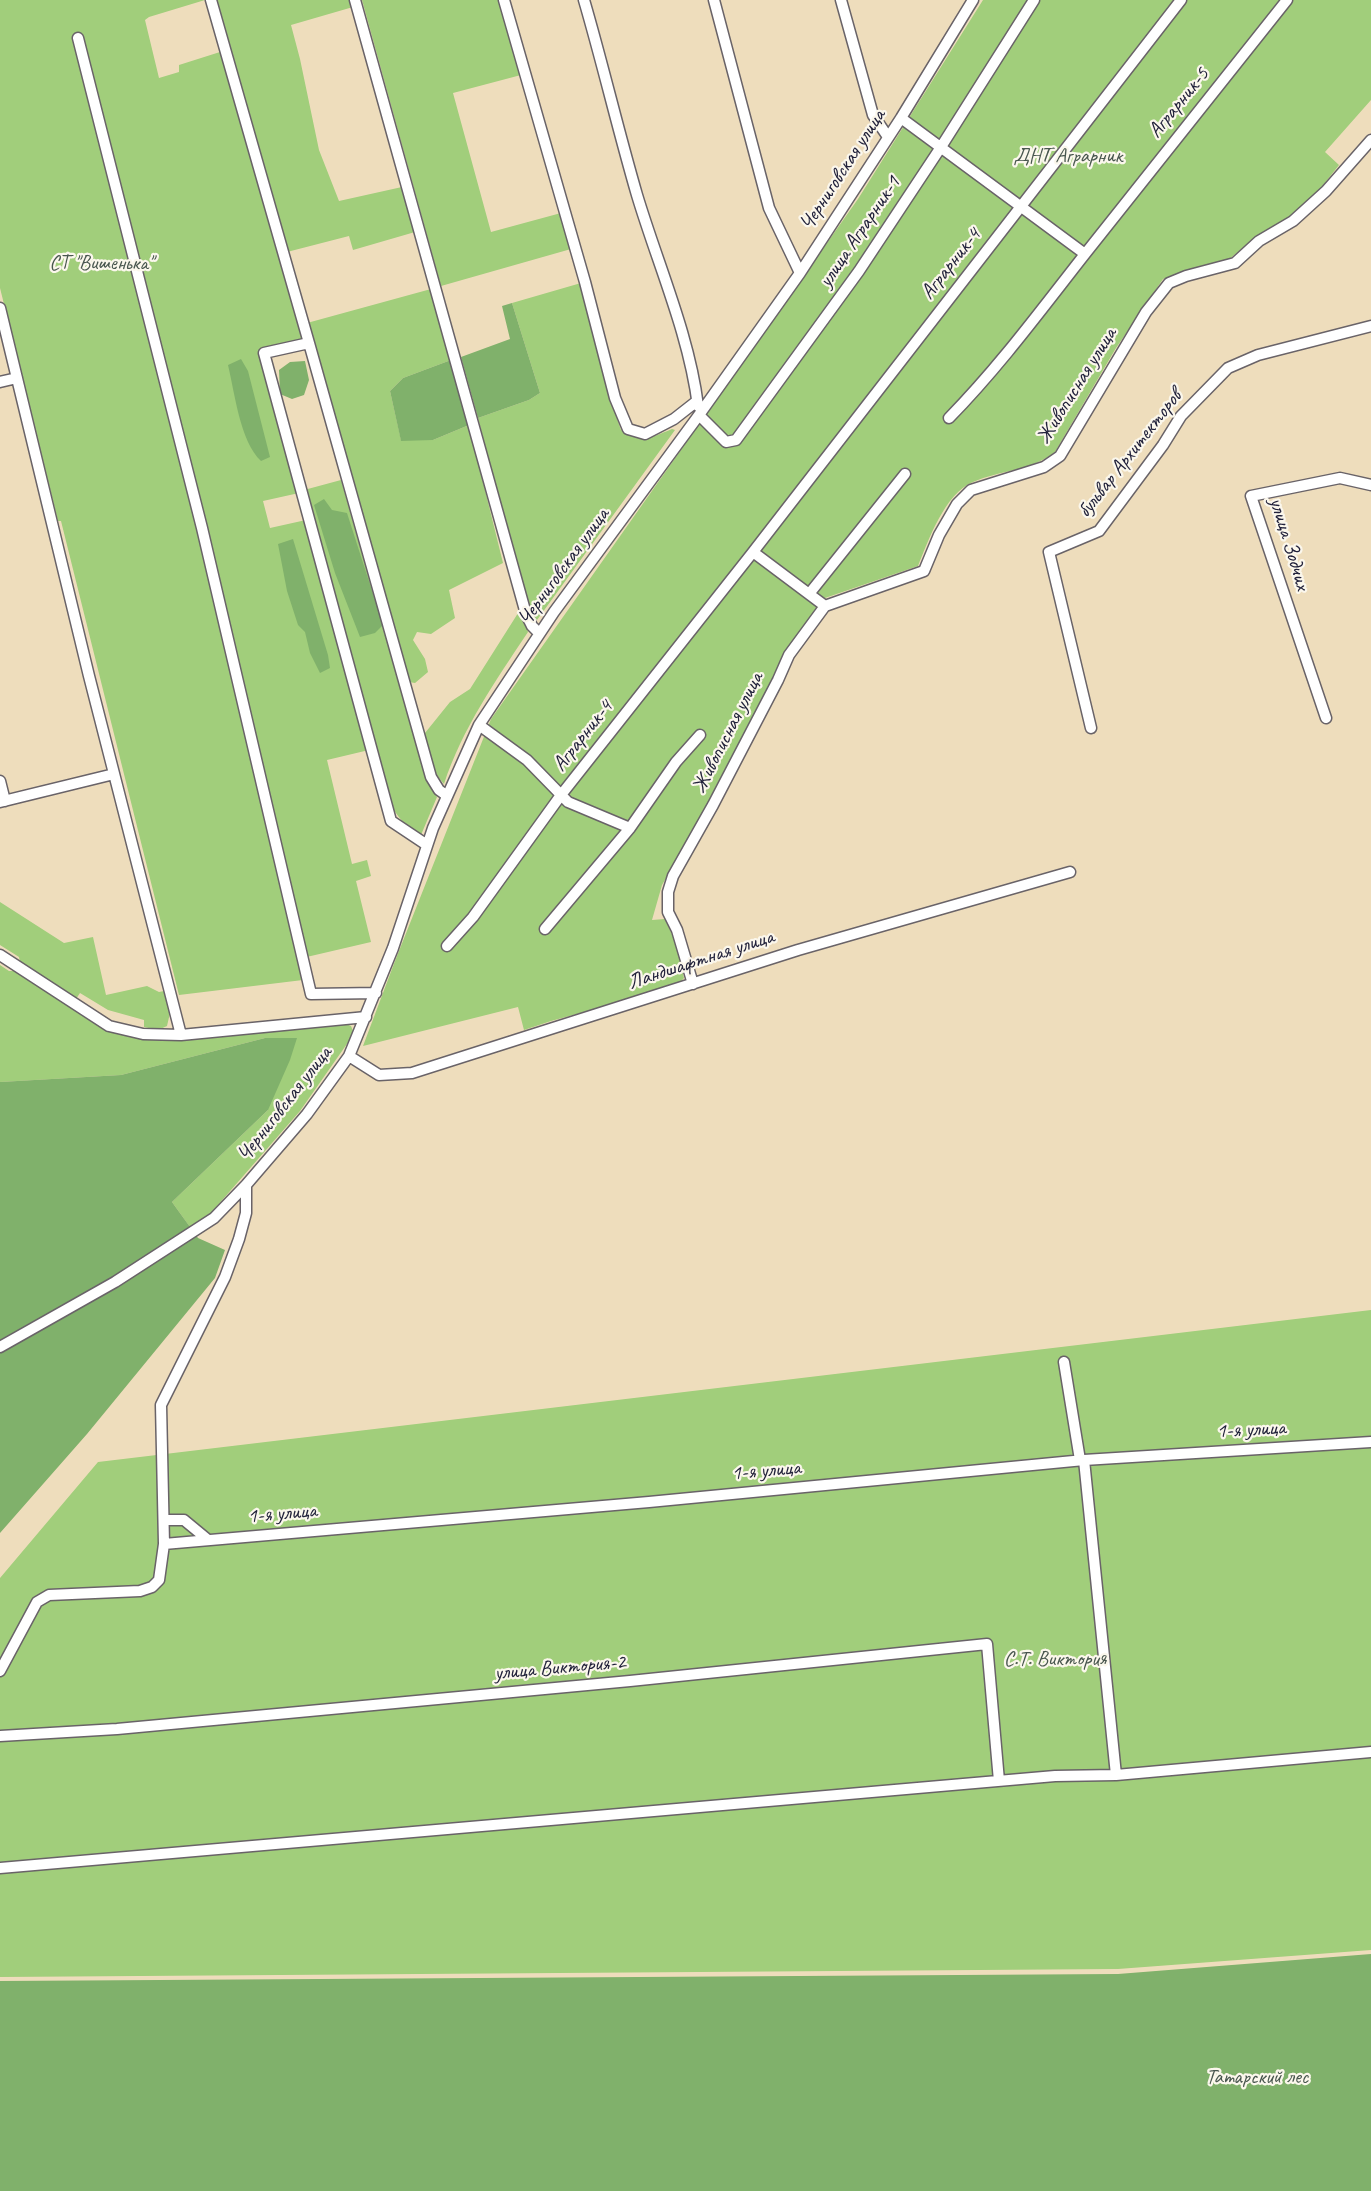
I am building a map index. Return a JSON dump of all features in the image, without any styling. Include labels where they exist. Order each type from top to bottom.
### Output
[{"type":"street","points":[[211,0],[431,777],[446,795]]},
{"type":"street","points":[[356,0],[526,614],[532,626],[539,633]]},
{"type":"street","points":[[504,0],[585,282],[615,398],[628,429],[645,434],[674,419],[697,401]]},
{"type":"street","points":[[584,0],[637,195],[685,345],[699,416]]},
{"type":"street","points":[[714,0],[769,208],[800,273]]},
{"type":"street","points":[[841,0],[873,115],[888,137]]},
{"type":"street","name":"Черниговская улица","points":[[0,1347],[115,1282],[214,1218],[246,1185],[307,1114],[349,1056],[376,993],[446,795],[479,725],[539,633],[699,416],[800,273],[901,118],[973,0]]},
{"type":"street","name":"улица Аграрник-1","points":[[699,416],[726,442],[735,440],[859,271],[1034,0]]},
{"type":"street","name":"Аграрник-4","points":[[447,946],[473,917],[561,795],[753,552],[1181,0]]},
{"type":"street","name":"Аграрник-5","points":[[949,418],[971,396],[1012,346],[1082,252],[1287,0]]},
{"type":"street","points":[[78,38],[204,540],[311,994],[376,993]]},
{"type":"street","points":[[901,118],[1082,252]]},
{"type":"street","name":"Живописная улица","points":[[693,984],[677,930],[668,912],[668,892],[673,876],[730,774],[789,655],[825,606],[924,571],[939,535],[957,504],[971,490],[1044,468],[1060,456],[1146,312],[1169,283],[1234,263],[1259,241],[1293,221],[1326,191],[1371,140]]},
{"type":"street","points":[[0,308],[114,774],[181,1035]]},
{"type":"street","name":"бульвар Архитекторов","points":[[1091,728],[1049,552],[1099,531],[1154,457],[1181,416],[1228,368],[1258,355],[1371,326]]},
{"type":"street","points":[[309,343],[264,353],[391,821],[427,845]]},
{"type":"street","points":[[0,382],[17,378]]},
{"type":"street","points":[[809,594],[905,474]]},
{"type":"street","name":"улица Зодчих","points":[[1326,718],[1251,496],[1340,478],[1371,484]]},
{"type":"street","points":[[753,552],[825,606]]},
{"type":"street","points":[[479,725],[527,760],[568,802],[630,828]]},
{"type":"street","points":[[545,929],[630,828],[676,762],[700,735]]},
{"type":"street","points":[[0,781],[2,802],[114,774]]},
{"type":"street","name":"Ландшафтная улица","points":[[349,1056],[379,1075],[412,1073],[798,950],[1070,872]]},
{"type":"street","points":[[0,955],[109,1026],[143,1034],[181,1035],[366,1017]]},
{"type":"street","points":[[0,1671],[37,1602],[49,1595],[140,1591],[152,1587],[159,1580],[164,1544],[161,1404],[225,1277],[240,1239],[246,1213],[246,1185]]},
{"type":"street","points":[[1064,1362],[1082,1460],[1116,1775]]},
{"type":"street","name":"1-я улица","points":[[164,1544],[649,1502],[1082,1460],[1371,1442]]},
{"type":"street","points":[[164,1520],[184,1520],[207,1539]]},
{"type":"street","name":"улица Виктория-2","points":[[0,1736],[117,1729],[630,1681],[987,1644],[999,1781]]},
{"type":"street","points":[[0,1868],[1055,1776],[1116,1775],[1371,1752]]},
{"type":"green space","name":"СТ \"Вишенька\"","points":[[0,0],[205,0],[145,20],[159,78],[179,72],[179,65],[220,52],[302,340],[262,351],[299,493],[263,501],[270,528],[306,520],[369,750],[327,760],[352,864],[367,860],[371,876],[356,881],[371,942],[298,959],[303,980],[179,995],[61,521],[58,521],[0,288]]},
{"type":"green space","points":[[216,0],[351,0],[353,7],[291,25],[319,150],[339,201],[402,187],[415,232],[353,250],[349,236],[287,252]]},
{"type":"green space","points":[[362,0],[499,0],[521,75],[453,93],[491,232],[561,213],[571,249],[441,286]]},
{"type":"green space","name":"ДНТ Аграрник","points":[[983,0],[1371,0],[1371,100],[1325,152],[1339,165],[1320,189],[1287,222],[1256,237],[1228,260],[1163,279],[1116,348],[1055,452],[1026,467],[983,478],[963,488],[954,496],[939,519],[918,566],[825,598],[780,666],[731,766],[662,885],[652,920],[665,919],[675,941],[684,978],[676,987],[524,1030],[518,1007],[363,1046],[491,719],[858,199]]},
{"type":"green space","points":[[581,283],[612,404],[621,430],[636,436],[647,437],[675,430],[537,620],[529,612],[478,418],[529,400],[540,393],[512,303]]},
{"type":"green space","points":[[431,289],[451,360],[403,378],[390,391],[401,440],[433,440],[469,425],[503,563],[449,590],[455,618],[431,634],[417,632],[413,640],[425,659],[428,672],[415,683],[409,682],[307,323]]},
{"type":"green space","points":[[512,303],[540,393],[529,400],[478,418],[461,357],[510,339],[502,306]]},
{"type":"green space","points":[[241,359],[248,371],[270,457],[261,461],[248,442],[243,429],[228,365]]},
{"type":"green space","points":[[451,360],[469,425],[433,440],[401,441],[390,391],[403,378]]},
{"type":"green space","points":[[305,361],[309,380],[304,395],[292,399],[280,394],[279,370],[290,362]]},
{"type":"green space","points":[[341,480],[426,780],[437,797],[421,835],[402,821],[389,801],[304,490]]},
{"type":"green space","points":[[324,499],[332,510],[347,513],[383,625],[375,633],[360,637],[335,573],[314,505]]},
{"type":"green space","points":[[293,539],[328,655],[330,668],[320,673],[310,653],[305,632],[298,625],[287,591],[278,544]]},
{"type":"green space","points":[[520,610],[528,632],[470,724],[444,784],[433,766],[425,733],[450,702],[470,689]]},
{"type":"green space","points":[[0,902],[64,943],[93,937],[106,995],[147,986],[159,992],[164,991],[170,1013],[167,1026],[158,1030],[144,1027],[144,1020],[108,1010],[80,993],[76,999],[20,962],[19,957],[0,945]]},
{"type":"green space","points":[[0,965],[9,971],[15,971],[96,1024],[141,1038],[160,1040],[346,1024],[351,1026],[353,1031],[349,1041],[300,1111],[210,1214],[190,1227],[172,1202],[268,1110],[265,1038],[121,1075],[0,1082]]},
{"type":"green space","points":[[265,1038],[297,1038],[268,1110],[172,1202],[198,1238],[225,1250],[215,1278],[87,1434],[0,1533],[0,1082],[121,1075]]},
{"type":"green space","name":"С.Т. Виктория","points":[[1371,1310],[1371,1950],[1118,1969],[0,1977],[0,1578],[98,1462]]},
{"type":"green space","name":"Татарский лес","points":[[1371,1954],[1371,2191],[0,2191],[0,1981],[1118,1974]]}]
